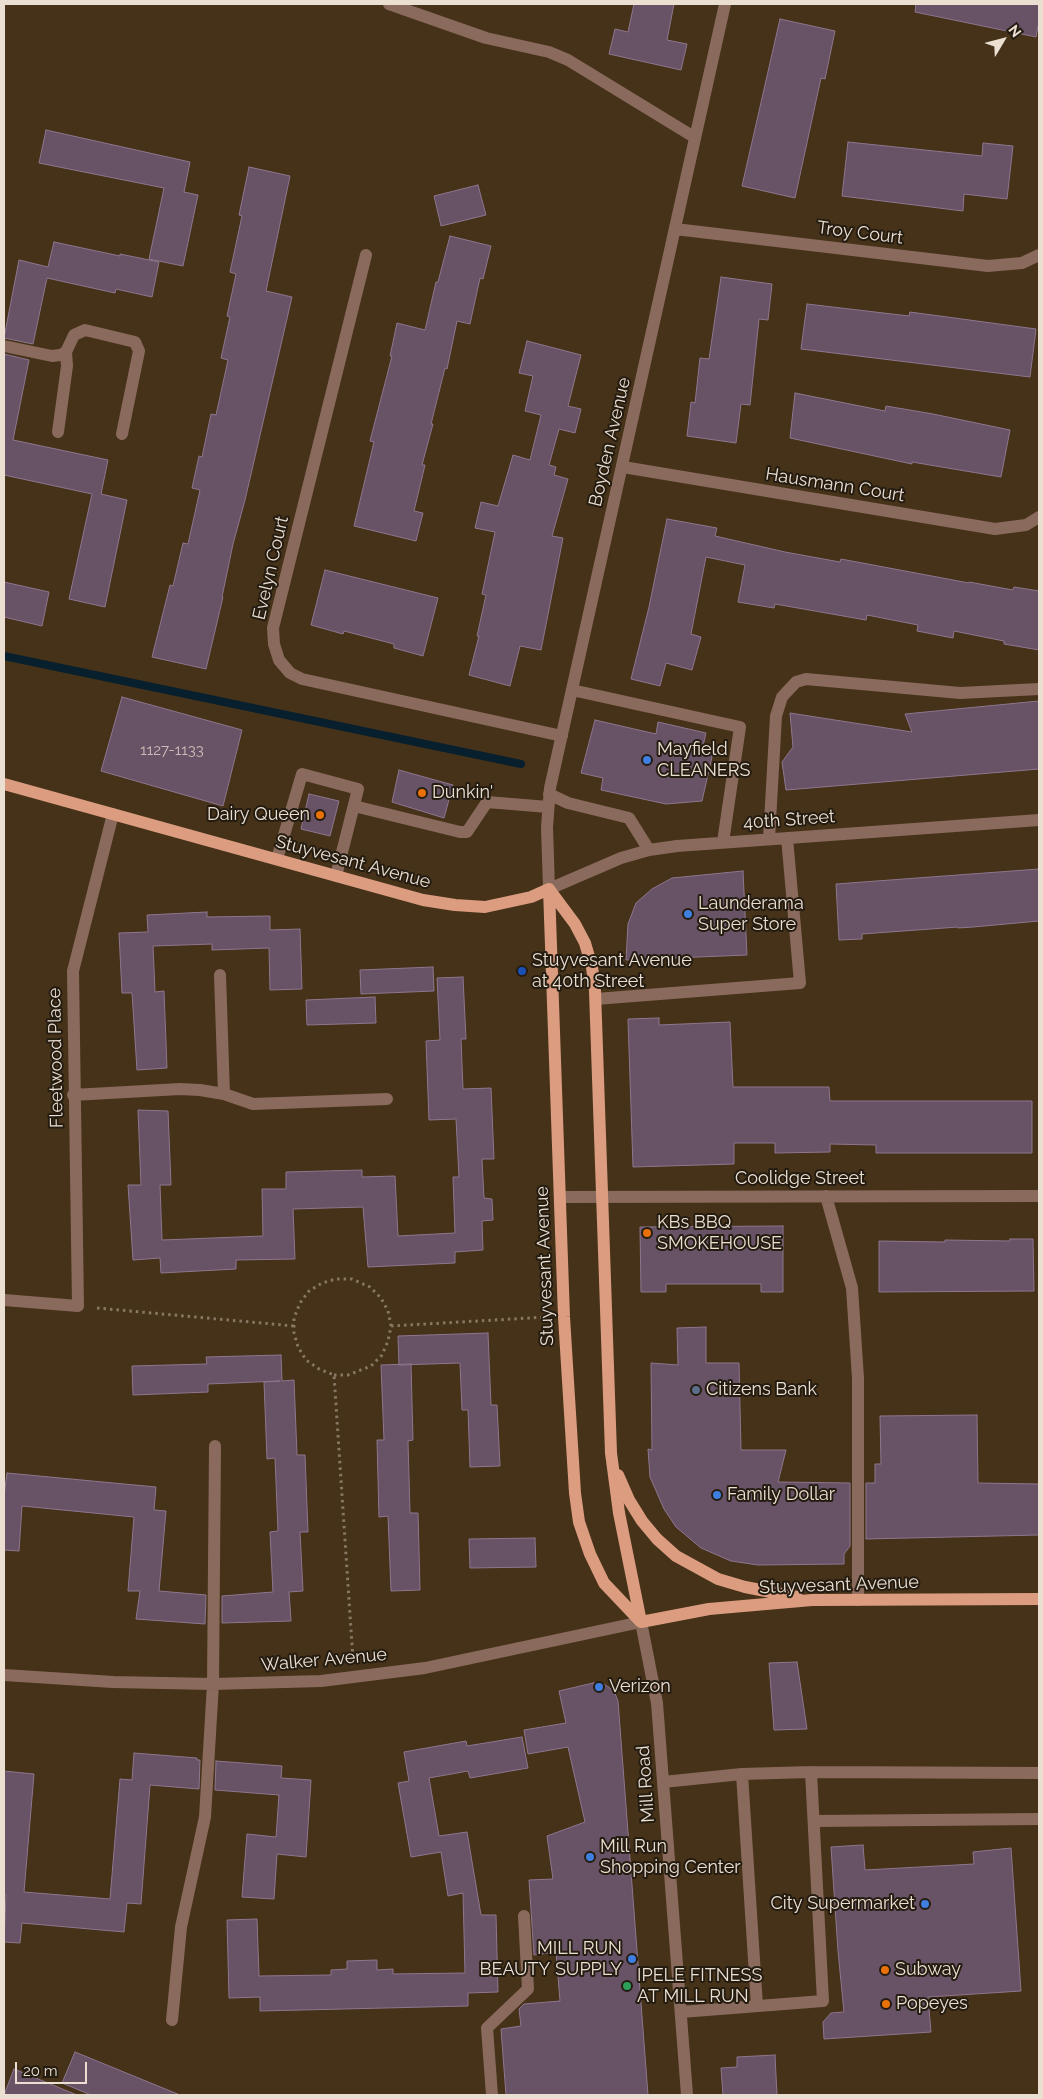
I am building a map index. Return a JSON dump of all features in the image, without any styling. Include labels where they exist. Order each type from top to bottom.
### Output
[{"type":"main road","name":"Stuyvesant Avenue","points":[[4,784],[423,900],[463,906],[486,907],[509,903],[549,889],[564,1317],[572,1461],[579,1522],[590,1554],[604,1583],[641,1622],[709,1609],[812,1600],[1039,1599]]},
{"type":"main road","points":[[549,889],[575,924],[585,943],[592,967],[596,999],[611,1453],[620,1513],[641,1622]]},
{"type":"main road","points":[[611,1453],[629,1500],[642,1521],[657,1539],[676,1556],[718,1579],[745,1587],[812,1600]]},
{"type":"street","points":[[389,4],[486,38],[549,52],[568,60],[694,138]]},
{"type":"street","name":"Boyden Avenue","points":[[549,889],[548,801],[724,4]]},
{"type":"street","name":"Troy Court","points":[[675,229],[988,266],[1022,263],[1039,255]]},
{"type":"street","name":"Evelyn Court","points":[[366,254],[273,628],[274,644],[279,660],[290,673],[302,679],[562,736]]},
{"type":"street","points":[[58,432],[67,366],[66,352],[74,335],[85,330],[135,342],[139,351],[122,434]]},
{"type":"street","points":[[4,346],[52,356],[66,352]]},
{"type":"street","name":"Hausmann Court","points":[[623,467],[995,529],[1026,525],[1039,517]]},
{"type":"street","points":[[769,839],[776,716],[782,697],[796,682],[806,679],[960,694],[1039,689]]},
{"type":"street","points":[[572,690],[740,727],[723,842]]},
{"type":"street","points":[[276,860],[302,774],[358,789],[336,876]]},
{"type":"street","points":[[354,806],[460,832],[467,832],[487,802],[548,801],[568,803],[629,818],[649,850]]},
{"type":"street","name":"Fleetwood Place","points":[[78,1306],[73,972],[114,814]]},
{"type":"street","name":"40th Street","points":[[549,889],[621,858],[649,850],[723,842],[1039,820]]},
{"type":"street","points":[[596,999],[800,983],[787,838]]},
{"type":"street","points":[[220,975],[224,1094]]},
{"type":"street","points":[[74,1095],[180,1089],[224,1094],[253,1104],[386,1099]]},
{"type":"street","points":[[826,1196],[852,1288],[858,1378],[858,1600]]},
{"type":"street","name":"Coolidge Street","points":[[560,1197],[1039,1196]]},
{"type":"street","points":[[4,1300],[78,1306]]},
{"type":"street","points":[[172,2020],[181,1927],[205,1817],[213,1684],[215,1446]]},
{"type":"street","name":"Walker Avenue","points":[[4,1676],[113,1682],[213,1684],[354,1678],[425,1668],[641,1622]]},
{"type":"street","name":"Mill Road","points":[[641,1622],[657,1703],[687,2095]]},
{"type":"street","points":[[664,1782],[742,1774],[811,1772],[1039,1773]]},
{"type":"street","points":[[681,2012],[823,2001],[811,1772]]},
{"type":"street","points":[[742,1774],[757,2006]]},
{"type":"street","points":[[814,1821],[1039,1819]]},
{"type":"street","points":[[492,2095],[487,2028],[528,1988],[524,1916]]},
{"type":"path","points":[[336,1279],[352,1279],[370,1287],[384,1305],[391,1326],[388,1341],[382,1355],[371,1366],[348,1376],[334,1375],[318,1370],[306,1360],[298,1347],[294,1326],[294,1318],[300,1303],[309,1291],[322,1283],[336,1279]]},
{"type":"path","points":[[78,1306],[294,1326]]},
{"type":"path","points":[[391,1326],[564,1317]]},
{"type":"path","points":[[334,1375],[354,1678]]},
{"type":"building","points":[[634,4],[674,4],[667,40],[687,44],[681,70],[609,54],[615,29],[628,32]]},
{"type":"building","points":[[916,4],[1039,4],[1039,22],[1036,37],[915,12]]},
{"type":"building","points":[[780,19],[835,31],[825,79],[821,78],[795,198],[742,186]]},
{"type":"building","points":[[46,130],[190,162],[184,192],[198,195],[183,266],[149,259],[164,188],[39,163]]},
{"type":"building","points":[[848,142],[982,156],[983,143],[1013,146],[1007,199],[964,194],[963,211],[842,196]]},
{"type":"building","points":[[249,167],[290,176],[266,291],[292,297],[233,544],[206,669],[152,657],[170,585],[173,586],[183,543],[188,544],[200,490],[192,488],[199,456],[202,457],[211,414],[216,415],[228,360],[221,358],[230,317],[227,316],[236,274],[230,272],[242,216],[239,215]]},
{"type":"building","points":[[478,185],[486,215],[441,226],[434,196]]},
{"type":"building","points":[[450,236],[491,246],[483,279],[480,278],[470,324],[457,321],[447,369],[445,368],[422,465],[425,465],[414,511],[423,513],[416,541],[354,526],[374,442],[370,441],[392,356],[390,356],[397,323],[425,330],[436,282],[438,282]]},
{"type":"building","points":[[54,242],[159,262],[152,297],[116,289],[115,293],[47,278],[33,344],[4,338],[19,260],[48,267]]},
{"type":"building","points":[[721,277],[772,284],[768,320],[759,319],[750,405],[741,404],[736,443],[687,436],[691,402],[695,403],[700,358],[709,359]]},
{"type":"building","points":[[807,304],[909,316],[910,312],[1036,329],[1030,377],[801,349]]},
{"type":"building","points":[[527,341],[581,355],[568,406],[581,409],[575,433],[559,429],[549,465],[556,467],[554,475],[568,479],[552,536],[563,538],[541,650],[520,646],[510,686],[469,675],[479,636],[477,636],[486,595],[482,594],[495,532],[475,528],[481,502],[498,506],[513,455],[530,460],[541,415],[525,411],[533,376],[519,373]]},
{"type":"building","points":[[4,354],[29,360],[13,440],[108,460],[101,494],[127,500],[105,607],[69,599],[92,494],[4,475]]},
{"type":"building","points":[[795,393],[885,411],[886,406],[933,414],[1010,430],[1001,477],[912,462],[912,464],[790,438]]},
{"type":"building","points":[[667,519],[717,528],[715,536],[785,552],[840,562],[841,559],[1013,590],[1014,587],[1039,591],[1039,650],[1004,644],[1004,641],[954,631],[953,638],[917,631],[918,625],[867,615],[866,620],[775,604],[774,608],[738,602],[745,565],[706,557],[691,634],[701,637],[692,670],[666,663],[660,686],[631,679],[649,607]]},
{"type":"building","points":[[325,570],[438,598],[423,656],[394,648],[394,644],[344,631],[343,634],[311,625]]},
{"type":"building","points":[[4,582],[49,592],[42,626],[4,617]]},
{"type":"building","points":[[122,697],[242,730],[223,806],[101,771]]},
{"type":"building","points":[[1039,701],[1039,769],[786,790],[782,762],[793,747],[790,713],[912,732],[905,714]]},
{"type":"building","name":"Mayfield CLEANERS","points":[[595,720],[656,734],[658,722],[706,733],[703,746],[714,748],[702,801],[666,804],[601,790],[603,778],[581,773]]},
{"type":"building","name":"Dunkin'","points":[[399,770],[453,785],[444,818],[392,802]]},
{"type":"building","name":"Dairy Queen","points":[[309,794],[339,801],[330,836],[301,829]]},
{"type":"building","points":[[1039,869],[1039,921],[862,934],[862,939],[839,940],[836,884]]},
{"type":"building","name":"Launderama Super Store","points":[[743,871],[747,955],[626,960],[628,924],[636,903],[652,889],[672,878]]},
{"type":"building","points":[[207,912],[207,917],[270,916],[270,930],[300,929],[302,989],[270,990],[269,948],[212,950],[212,944],[153,946],[155,992],[164,991],[167,1068],[137,1070],[132,993],[122,993],[119,933],[148,932],[147,915]]},
{"type":"building","points":[[433,967],[434,991],[361,994],[360,970]]},
{"type":"building","points":[[463,977],[466,1039],[461,1039],[463,1089],[491,1088],[494,1159],[482,1159],[484,1198],[492,1199],[493,1220],[482,1221],[483,1250],[455,1252],[455,1263],[368,1267],[363,1207],[293,1209],[295,1259],[236,1260],[236,1269],[161,1273],[160,1258],[133,1260],[128,1185],[141,1185],[138,1110],[168,1111],[171,1185],[160,1185],[162,1240],[263,1236],[262,1189],[286,1189],[286,1172],[362,1170],[362,1177],[395,1176],[398,1236],[455,1233],[453,1177],[459,1177],[456,1119],[429,1120],[426,1041],[440,1040],[437,978]]},
{"type":"building","points":[[375,997],[376,1023],[307,1025],[306,1000]]},
{"type":"building","points":[[659,1018],[659,1025],[730,1022],[733,1087],[829,1087],[830,1101],[1032,1101],[1032,1153],[876,1153],[876,1145],[830,1144],[830,1152],[775,1153],[775,1143],[734,1143],[734,1164],[633,1167],[628,1019]]},
{"type":"building","points":[[783,1226],[783,1292],[761,1292],[761,1284],[666,1284],[666,1292],[641,1292],[640,1227]]},
{"type":"building","points":[[1010,1239],[1033,1239],[1034,1291],[879,1292],[879,1241],[945,1242],[945,1240],[1010,1241]]},
{"type":"building","points":[[706,1327],[706,1363],[739,1363],[741,1450],[786,1450],[778,1482],[850,1483],[850,1546],[844,1554],[844,1564],[758,1565],[731,1561],[701,1548],[676,1527],[664,1509],[650,1477],[648,1449],[652,1450],[651,1363],[678,1365],[677,1328]]},
{"type":"building","points":[[488,1333],[491,1405],[497,1405],[500,1466],[470,1467],[468,1410],[462,1410],[460,1363],[399,1365],[398,1336]]},
{"type":"building","points":[[281,1355],[282,1381],[294,1380],[297,1455],[305,1455],[308,1532],[300,1532],[303,1591],[289,1592],[291,1621],[222,1623],[222,1596],[273,1592],[270,1532],[278,1531],[275,1458],[267,1459],[264,1382],[280,1381],[208,1384],[208,1392],[133,1395],[132,1366],[207,1364],[206,1357]]},
{"type":"building","points":[[411,1364],[413,1440],[408,1441],[410,1513],[418,1513],[420,1590],[391,1591],[388,1516],[379,1517],[377,1440],[384,1440],[381,1365]]},
{"type":"building","points":[[977,1415],[978,1483],[1039,1484],[1039,1535],[866,1539],[866,1483],[875,1483],[875,1464],[881,1464],[880,1416]]},
{"type":"building","points":[[7,1473],[156,1487],[154,1510],[166,1511],[159,1591],[206,1595],[205,1624],[136,1619],[140,1591],[128,1591],[134,1517],[22,1506],[19,1551],[4,1550],[4,1496]]},
{"type":"building","points":[[535,1538],[536,1567],[470,1568],[469,1539]]},
{"type":"building","points":[[797,1662],[807,1729],[774,1730],[769,1663]]},
{"type":"building","name":"Mill Run Shopping Center","points":[[593,1683],[604,1684],[614,1691],[618,1701],[648,2095],[506,2095],[501,2029],[521,2026],[519,2009],[524,2004],[560,2001],[556,1952],[534,1955],[529,1880],[553,1879],[547,1836],[585,1822],[568,1747],[528,1754],[524,1730],[566,1723],[559,1691]]},
{"type":"building","points":[[522,1737],[528,1768],[470,1778],[468,1771],[429,1778],[439,1836],[467,1832],[481,1915],[496,1915],[498,1992],[468,1993],[468,2006],[260,2011],[260,1997],[229,1998],[227,1920],[257,1919],[259,1976],[331,1975],[331,1970],[347,1969],[347,1961],[377,1960],[377,1970],[393,1969],[393,1974],[465,1973],[463,1893],[448,1896],[441,1852],[411,1857],[398,1783],[409,1781],[404,1752],[466,1741],[467,1746]]},
{"type":"building","points":[[134,1753],[197,1758],[197,1760],[200,1760],[199,1789],[150,1785],[141,1904],[127,1903],[124,1932],[22,1923],[20,1943],[4,1942],[6,1895],[4,1894],[4,1771],[34,1774],[24,1892],[110,1899],[120,1779],[132,1780]]},
{"type":"building","points":[[216,1761],[282,1766],[281,1778],[311,1780],[306,1857],[277,1854],[274,1899],[242,1897],[247,1834],[276,1837],[279,1795],[215,1790]]},
{"type":"building","points":[[863,1845],[865,1870],[974,1864],[973,1852],[1011,1848],[1021,1991],[928,1997],[931,2032],[824,2039],[823,2022],[831,2013],[844,2012],[831,1847]]},
{"type":"building","points":[[75,2052],[180,2095],[91,2095],[62,2083]]},
{"type":"building","points":[[775,2055],[777,2095],[723,2095],[721,2068],[737,2067],[737,2057]]},
{"type":"building","points":[[14,2069],[77,2095],[4,2095]]},
{"type":"waterway","points":[[4,656],[521,764]]},
{"type":"place","name":"Mayfield CLEANERS","points":[[647,760]]},
{"type":"place","name":"Dunkin'","points":[[422,793]]},
{"type":"place","name":"Dairy Queen","points":[[320,815]]},
{"type":"place","name":"Launderama Super Store","points":[[688,914]]},
{"type":"place","name":"Stuyvesant Avenue at 40th Street","points":[[522,971]]},
{"type":"place","name":"KBs BBQ SMOKEHOUSE","points":[[647,1233]]},
{"type":"place","name":"Citizens Bank","points":[[696,1390]]},
{"type":"place","name":"Family Dollar","points":[[717,1495]]},
{"type":"place","name":"Verizon","points":[[599,1687]]},
{"type":"place","name":"Mill Run Shopping Center","points":[[590,1857]]},
{"type":"place","name":"City Supermarket","points":[[925,1904]]},
{"type":"place","name":"MILL RUN BEAUTY SUPPLY","points":[[632,1959]]},
{"type":"place","name":"Subway","points":[[885,1970]]},
{"type":"place","name":"IPELE FITNESS AT MILL RUN","points":[[627,1986]]},
{"type":"place","name":"Popeyes","points":[[886,2004]]}]
